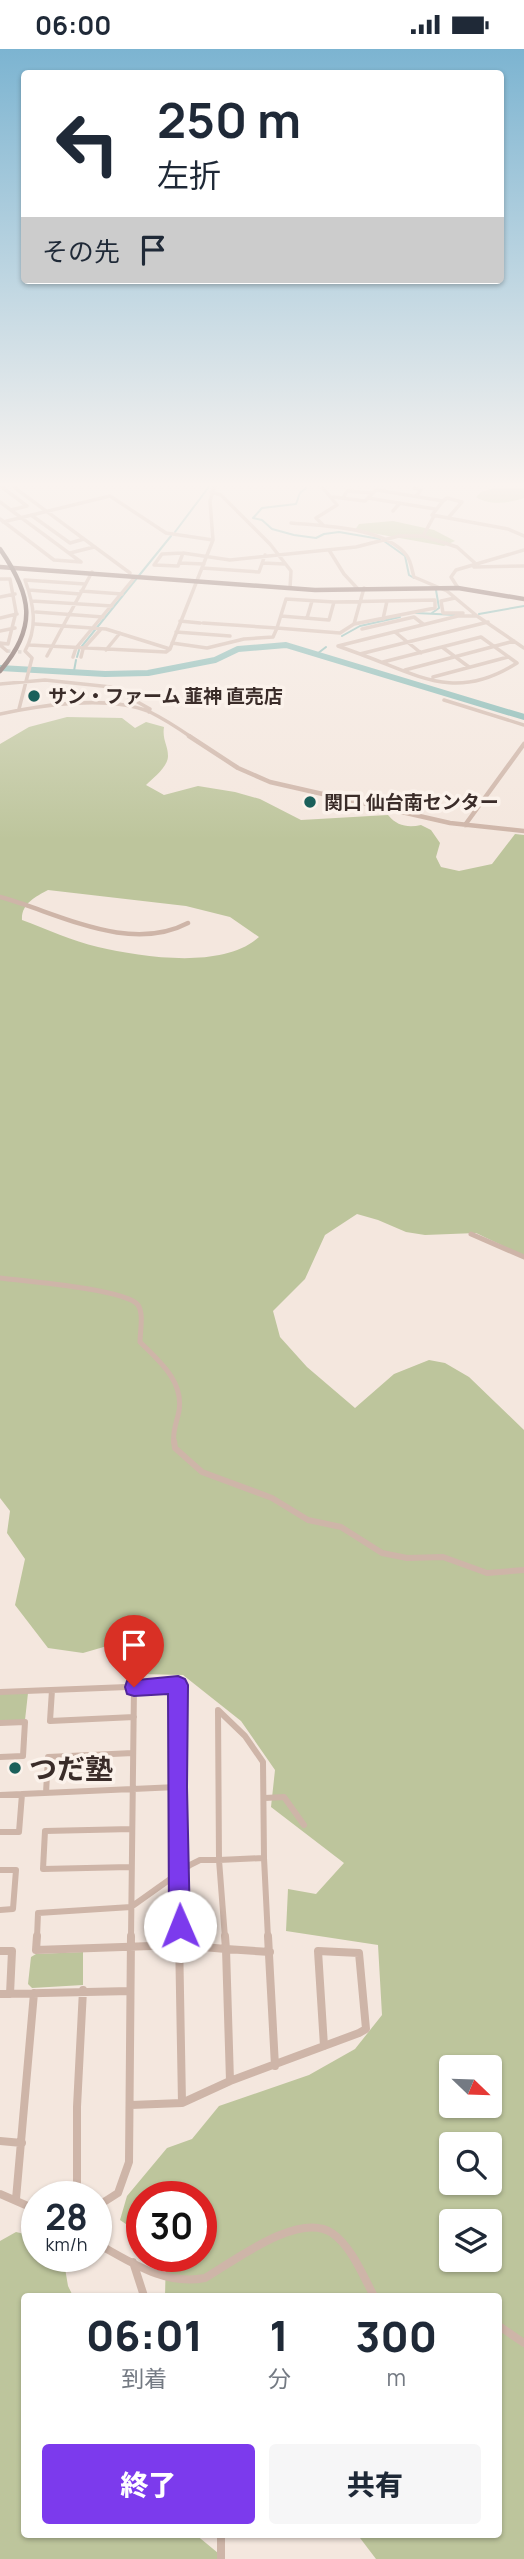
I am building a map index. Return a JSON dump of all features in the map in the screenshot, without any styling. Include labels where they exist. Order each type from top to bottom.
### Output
[{"type":"highway","points":[[0,669],[9,659],[19,639],[23,615],[21,605]]},
{"type":"street","points":[[0,644],[8,644],[15,628],[16,605]]},
{"type":"street","points":[[19,709],[33,658],[24,652],[35,624],[34,605]]},
{"type":"street","points":[[47,656],[74,605]]},
{"type":"street","points":[[96,605],[112,606]]},
{"type":"street","points":[[29,645],[166,652],[170,649],[187,605]]},
{"type":"street","points":[[172,643],[209,648],[236,641],[273,637],[284,605]]},
{"type":"street","points":[[307,618],[311,605]]},
{"type":"street","points":[[281,616],[329,620],[333,605]]},
{"type":"street","points":[[356,625],[360,605]]},
{"type":"street","points":[[383,619],[386,605]]},
{"type":"street","points":[[409,605],[410,612]]},
{"type":"street","points":[[180,621],[340,633],[356,625],[434,609],[434,605]]},
{"type":"street","points":[[441,605],[443,613],[475,615]]},
{"type":"street","points":[[463,605],[524,648]]},
{"type":"street","points":[[73,657],[112,606]]},
{"type":"street","points":[[36,612],[103,617]]},
{"type":"street","points":[[1,617],[17,614]]},
{"type":"street","points":[[383,662],[481,637],[517,663],[458,685],[405,670],[338,646],[458,616],[475,615]]},
{"type":"street","points":[[362,629],[414,617],[424,624]]},
{"type":"street","points":[[360,654],[488,622]]},
{"type":"street","points":[[35,624],[97,628],[170,649]]},
{"type":"street","points":[[230,636],[234,625]]},
{"type":"street","points":[[356,625],[373,637]]},
{"type":"street","points":[[0,631],[15,628]]},
{"type":"street","points":[[79,648],[97,628]]},
{"type":"street","points":[[176,632],[230,636],[236,641]]},
{"type":"street","points":[[395,632],[421,653]]},
{"type":"street","points":[[106,650],[120,633]]},
{"type":"street","points":[[194,645],[198,634]]},
{"type":"street","points":[[129,651],[139,639]]},
{"type":"street","points":[[405,670],[514,641]]},
{"type":"street","points":[[0,644],[7,651]]},
{"type":"street","points":[[442,647],[469,667]]},
{"type":"street","points":[[79,648],[81,657]]},
{"type":"street","points":[[430,678],[508,657]]},
{"type":"street","points":[[0,684],[28,679],[62,680],[111,687],[150,709],[149,712]]},
{"type":"street","points":[[444,700],[524,725]]},
{"type":"street","points":[[0,713],[47,705],[121,706],[149,712],[261,779],[465,825],[524,831]]},
{"type":"street","points":[[465,825],[524,744]]},
{"type":"street","points":[[0,897],[115,932],[164,933],[180,929],[187,923]]},
{"type":"street","points":[[471,1234],[524,1257]]},
{"type":"street","points":[[0,1278],[114,1293],[128,1297],[137,1305],[143,1314],[140,1342],[166,1368],[180,1394],[173,1435],[175,1448],[202,1472],[272,1498],[308,1520],[341,1527],[382,1553],[407,1558],[443,1557],[487,1573],[524,1570]]},
{"type":"street","points":[[0,1692],[178,1685],[182,2103]]},
{"type":"street","points":[[112,2197],[118,2193],[127,2172],[131,2105],[130,1867],[134,1687]]},
{"type":"street","points":[[51,1690],[50,1721],[134,1717]]},
{"type":"street","points":[[230,2081],[226,1949],[219,1860],[218,1710],[245,1736],[264,1762],[264,1858],[275,2066]]},
{"type":"street","points":[[0,1723],[25,1722],[23,1756],[0,1757]]},
{"type":"street","points":[[46,1793],[48,1757],[133,1753]]},
{"type":"street","points":[[0,1795],[177,1787]]},
{"type":"street","points":[[0,1832],[19,1832],[22,1794]]},
{"type":"street","points":[[265,1798],[284,1797],[304,1825]]},
{"type":"street","points":[[130,1867],[43,1869],[45,1831],[132,1829]]},
{"type":"street","points":[[264,1858],[200,1860],[131,1907],[38,1913],[36,1950],[180,1945],[270,1952]]},
{"type":"street","points":[[0,1870],[16,1870],[13,1909],[0,1910]]},
{"type":"street","points":[[0,1951],[12,1951],[10,1994]]},
{"type":"street","points":[[131,2105],[182,2103],[230,2081],[275,2066],[366,2029],[359,1953],[317,1951],[324,2046]]},
{"type":"street","points":[[77,2181],[83,1990]]},
{"type":"street","points":[[0,1994],[130,1991]]},
{"type":"street","points":[[16,2199],[34,1993]]},
{"type":"street","points":[[0,2141],[22,2143]]},
{"type":"street","points":[[0,2195],[21,2202]]},
{"type":"street","points":[[217,2271],[286,2232],[313,2225],[325,2228],[340,2242],[351,2255],[372,2293]]},
{"type":"street","points":[[136,2272],[143,2293]]},
{"type":"street","points":[[156,2272],[174,2280],[200,2280],[214,2272]]},
{"type":"street","points":[[502,2328],[524,2343]]},
{"type":"street","points":[[221,2538],[221,2559]]},
{"type":"green space","points":[[67,717],[122,718],[135,728],[146,722],[164,727],[168,752],[166,764],[146,785],[164,795],[198,786],[235,792],[260,799],[301,820],[388,815],[403,825],[421,825],[431,830],[440,843],[436,857],[441,867],[459,871],[492,864],[515,834],[524,835],[524,1256],[476,1233],[425,1235],[406,1232],[357,1214],[325,1235],[305,1279],[273,1311],[280,1337],[307,1367],[355,1408],[394,1374],[429,1360],[445,1363],[469,1377],[524,1430],[524,2559],[376,2559],[360,2538],[502,2538],[502,2293],[165,2293],[166,2272],[217,2272],[217,2181],[140,2181],[167,2148],[192,2139],[219,2106],[309,2075],[355,2049],[382,2015],[378,1945],[286,1931],[288,1889],[316,1894],[344,1863],[271,1807],[275,1770],[241,1721],[183,1675],[140,1674],[114,1644],[83,1653],[48,1648],[15,1605],[25,1559],[7,1533],[10,1511],[0,1498],[0,744],[29,727]],"holes":[[[48,890],[186,906],[230,917],[259,937],[244,947],[225,954],[159,957],[79,942],[22,920],[26,905]]]},
{"type":"green space","points":[[0,1693],[28,1693],[25,1720],[0,1721]]},
{"type":"green space","points":[[83,1952],[83,1985],[32,1988],[28,1984],[31,1957],[36,1954]]},
{"type":"green space","points":[[126,2199],[126,2224],[120,2220]]},
{"type":"green space","points":[[16,2232],[21,2233],[21,2272],[66,2272],[72,2293],[21,2293],[21,2538],[200,2538],[218,2553],[218,2559],[0,2559],[0,2241]]},
{"type":"waterway","points":[[82,646],[115,605]]},
{"type":"waterway","points":[[432,613],[439,608],[439,605]]},
{"type":"waterway","points":[[479,614],[524,606]]},
{"type":"waterway","points":[[416,613],[456,615]]},
{"type":"waterway","points":[[342,636],[360,626],[400,617]]},
{"type":"waterway","points":[[0,668],[105,674],[148,673],[215,660],[238,649],[286,645],[524,717]]},
{"type":"waterway","points":[[317,654],[326,647]]},
{"type":"waterway","points":[[77,657],[79,650]]},
{"type":"waterway","points":[[74,671],[76,660]]},
{"type":"tunnel","points":[[7,651],[22,652]]},
{"type":"place","name":"サン・ファーム 韮神 直売店","points":[[34,696]]},
{"type":"place","name":"関口 仙台南センター","points":[[310,802]]},
{"type":"place","name":"つだ塾","points":[[15,1768]]},
{"type":"route","points":[[134,1687],[178,1685],[180,1926]]}]
